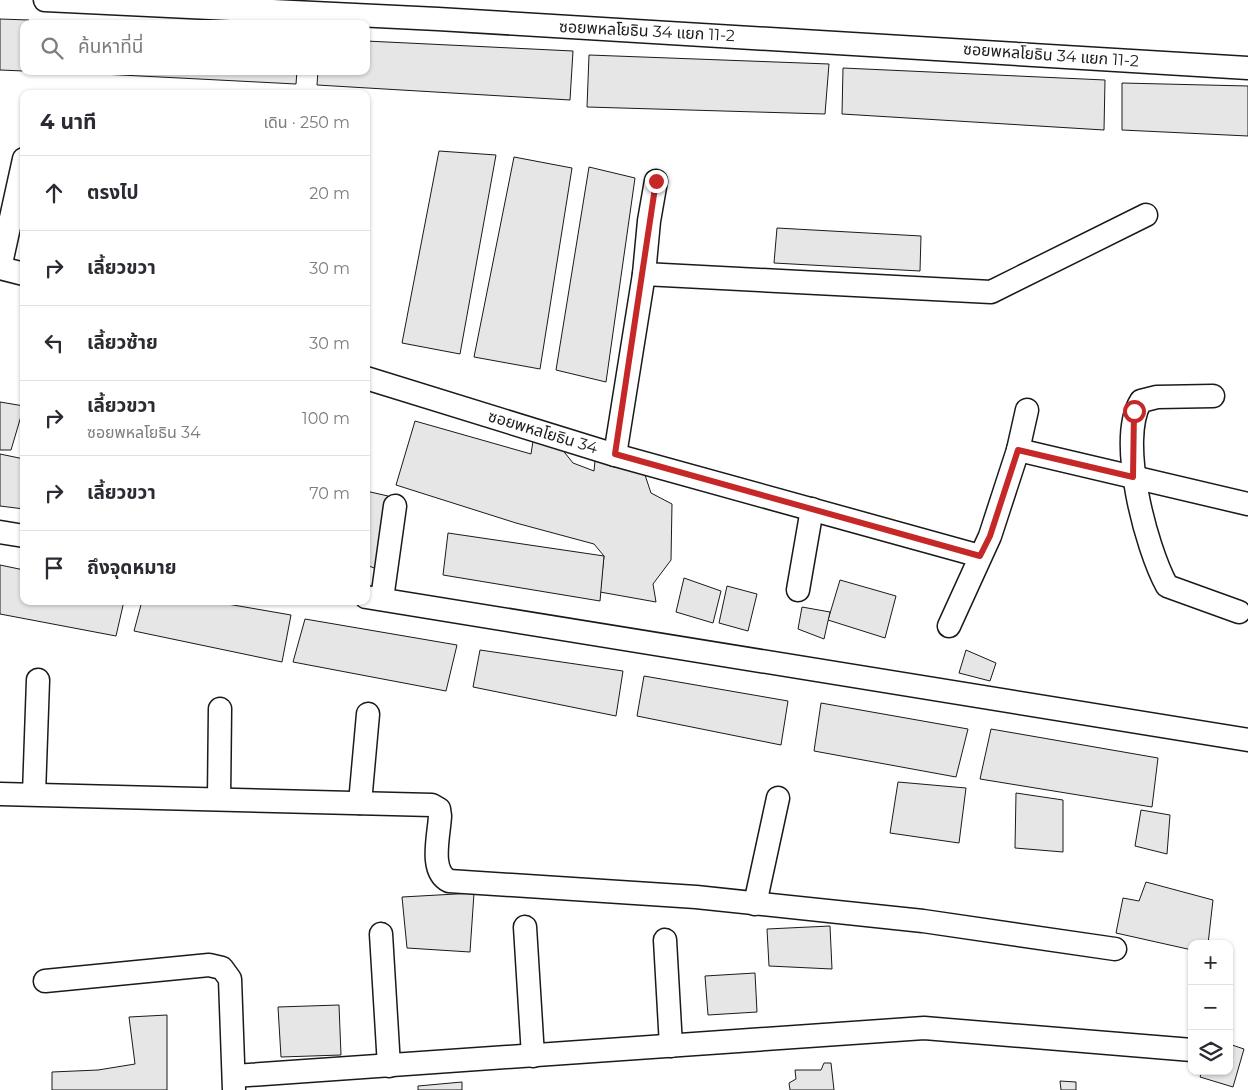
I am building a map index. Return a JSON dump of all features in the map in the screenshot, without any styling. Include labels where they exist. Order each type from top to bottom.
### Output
[{"type":"street","name":"ซอยพหลโยธิน 34 แยก 11-2","points":[[45,0],[439,10],[1248,68]]},
{"type":"street","points":[[20,177],[0,268],[20,273]]},
{"type":"street","points":[[615,454],[644,274],[649,221],[656,181]]},
{"type":"street","points":[[644,274],[991,292],[1146,215]]},
{"type":"street","name":"ซอยพหลโยธิน 34","points":[[370,379],[615,454],[980,556]]},
{"type":"street","points":[[1213,396],[1157,397],[1141,401],[1134,411],[1133,477],[1157,567],[1166,586],[1239,612]]},
{"type":"street","points":[[949,626],[990,536],[1018,450],[1027,410]]},
{"type":"street","points":[[1018,450],[1248,504]]},
{"type":"street","points":[[395,506],[374,598],[1248,740]]},
{"type":"street","points":[[798,590],[812,509]]},
{"type":"street","points":[[0,532],[20,535]]},
{"type":"street","points":[[34,794],[38,680]]},
{"type":"street","points":[[219,799],[220,709]]},
{"type":"street","points":[[360,803],[368,714]]},
{"type":"street","points":[[0,794],[432,805],[439,809],[440,816],[437,869],[441,877],[450,881],[696,897],[923,921],[1115,949]]},
{"type":"street","points":[[755,904],[778,798]]},
{"type":"street","points":[[525,927],[533,1056]]},
{"type":"street","points":[[381,934],[389,1066]]},
{"type":"street","points":[[665,940],[671,1046]]},
{"type":"street","points":[[46,981],[209,965],[222,968],[230,979],[234,1083],[389,1066],[924,1028],[1188,1050]]},
{"type":"building","points":[[0,19],[29,20],[20,20],[20,71],[0,70]]},
{"type":"building","points":[[370,41],[573,51],[570,100],[317,85],[318,75],[370,75]]},
{"type":"building","points":[[589,55],[829,64],[825,114],[587,107]]},
{"type":"building","points":[[843,68],[1105,80],[1104,130],[842,114]]},
{"type":"building","points":[[121,75],[297,75],[296,84]]},
{"type":"building","points":[[1122,83],[1248,86],[1248,136],[1122,130]]},
{"type":"building","points":[[439,151],[496,155],[460,354],[402,343]]},
{"type":"building","points":[[514,157],[572,168],[540,369],[474,357]]},
{"type":"building","points":[[589,167],[635,178],[606,382],[556,370]]},
{"type":"building","points":[[777,228],[921,236],[920,271],[774,263]]},
{"type":"building","points":[[0,402],[20,405],[20,420],[11,450],[0,450]]},
{"type":"building","points":[[415,421],[531,454],[533,441],[561,448],[573,463],[594,471],[595,461],[644,472],[651,493],[672,504],[671,560],[653,584],[656,602],[600,592],[604,556],[594,544],[516,523],[396,485]]},
{"type":"building","points":[[0,454],[20,458],[20,508],[0,506]]},
{"type":"building","points":[[370,492],[388,496],[377,569],[370,566]]},
{"type":"building","points":[[448,533],[604,556],[600,601],[443,575]]},
{"type":"building","points":[[0,565],[20,569],[20,605],[123,605],[116,636],[0,614]]},
{"type":"building","points":[[684,578],[721,591],[713,623],[676,612]]},
{"type":"building","points":[[840,580],[896,596],[885,638],[828,620]]},
{"type":"building","points":[[727,586],[757,594],[748,631],[719,623]]},
{"type":"building","points":[[141,605],[233,605],[291,615],[282,662],[134,631]]},
{"type":"building","points":[[802,607],[830,612],[824,639],[798,629]]},
{"type":"building","points":[[305,619],[457,645],[446,691],[293,662]]},
{"type":"building","points":[[480,650],[623,671],[616,716],[473,687]]},
{"type":"building","points":[[966,650],[996,663],[990,681],[959,673]]},
{"type":"building","points":[[644,676],[788,701],[781,745],[637,716]]},
{"type":"building","points":[[821,703],[968,729],[956,777],[814,751]]},
{"type":"building","points":[[991,729],[1158,758],[1152,807],[980,779]]},
{"type":"building","points":[[898,782],[966,788],[959,843],[890,833]]},
{"type":"building","points":[[1016,793],[1063,800],[1063,852],[1015,848]]},
{"type":"building","points":[[1141,810],[1170,815],[1167,854],[1135,846]]},
{"type":"building","points":[[1146,882],[1213,900],[1208,940],[1188,940],[1188,949],[1116,933],[1123,898],[1139,901]]},
{"type":"building","points":[[474,893],[470,952],[407,948],[402,897]]},
{"type":"building","points":[[830,926],[832,969],[769,966],[767,929]]},
{"type":"building","points":[[755,973],[757,1012],[708,1015],[705,976]]},
{"type":"building","points":[[339,1005],[341,1055],[281,1057],[278,1007]]},
{"type":"building","points":[[167,1015],[167,1090],[52,1090],[52,1072],[98,1070],[135,1064],[129,1017]]},
{"type":"building","points":[[1233,1045],[1244,1049],[1233,1087],[1200,1077],[1201,1075],[1233,1075]]},
{"type":"building","points":[[824,1063],[831,1063],[834,1090],[790,1090],[789,1083],[796,1079],[795,1070],[821,1070]]},
{"type":"building","points":[[1060,1081],[1076,1082],[1076,1090],[1061,1090]]},
{"type":"building","points":[[462,1082],[462,1090],[418,1090],[418,1086]]},
{"type":"route","points":[[656,181],[649,221],[644,274],[615,454],[980,556],[990,536],[1018,450],[1133,477],[1134,411]]}]
